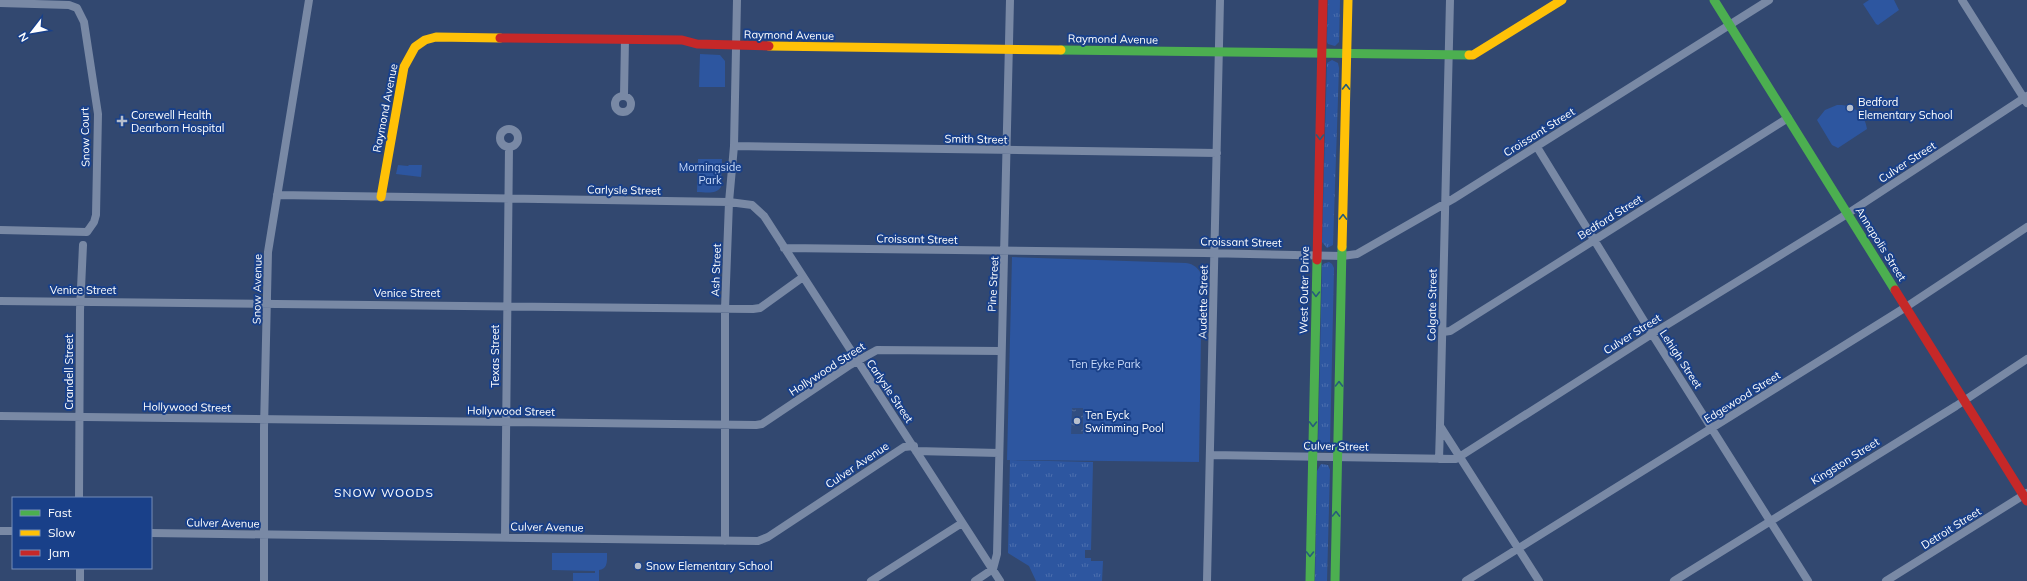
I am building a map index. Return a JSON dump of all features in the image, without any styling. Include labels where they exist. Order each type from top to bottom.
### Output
[{"type":"street","name":"Snow Avenue","points":[[264,581],[268,252],[310,0]]},
{"type":"street","name":"Ash Street","points":[[724,541],[725,309],[734,146],[737,0]]},
{"type":"street","name":"Pine Street","points":[[992,569],[997,554],[1000,351],[1008,150],[1010,0]]},
{"type":"street","name":"Audette Street","points":[[1207,581],[1220,0]]},
{"type":"street","name":"West Outer Drive","points":[[1310,581],[1323,0]]},
{"type":"street","points":[[1335,581],[1348,0]]},
{"type":"street","name":"Colgate Street","points":[[1439,459],[1450,0]]},
{"type":"street","points":[[1449,56],[1476,54],[1562,0]]},
{"type":"street","name":"Annapolis Street","points":[[1714,0],[1847,214],[2026,496]]},
{"type":"street","name":"Croissant Street","points":[[784,248],[1342,256],[1357,254],[1446,204],[1769,0]]},
{"type":"street","points":[[1965,2],[2026,99]]},
{"type":"street","name":"Snow Court","points":[[0,4],[69,5],[79,11],[84,22],[98,121],[96,215],[94,222],[87,232],[0,230]]},
{"type":"street","name":"Raymond Avenue","points":[[381,197],[404,67],[410,52],[420,43],[430,38],[682,40],[697,44],[736,46],[1322,53],[1449,56]]},
{"type":"street","points":[[624,95],[625,39]]},
{"type":"street","name":"Culver Street","points":[[1210,455],[1456,459],[1652,334],[1847,214],[2026,99]]},
{"type":"street","name":"Bedford Street","points":[[1443,332],[1450,331],[1788,118]]},
{"type":"street","name":"Smith Street","points":[[734,146],[1217,153]]},
{"type":"street","name":"Texas Street","points":[[505,537],[508,147]]},
{"type":"street","name":"Lehigh Street","points":[[1537,147],[1652,334],[1808,581]]},
{"type":"street","name":"Carlysle Street","points":[[277,196],[745,203],[758,210],[784,248],[1000,581]]},
{"type":"street","name":"Edgewood Street","points":[[1466,581],[1906,307],[2027,227]]},
{"type":"street","name":"Crandell Street","points":[[79,497],[80,301],[83,245]]},
{"type":"street","name":"Venice Street","points":[[0,300],[725,309],[760,308],[803,277]]},
{"type":"street","name":"Hollywood Street","points":[[0,416],[725,425],[762,424],[873,352],[883,349],[1000,351]]},
{"type":"street","name":"Kingston Street","points":[[1674,581],[1965,400],[2027,359]]},
{"type":"street","points":[[1440,426],[1539,581]]},
{"type":"street","name":"Culver Avenue","points":[[152,533],[724,541],[758,540],[768,537],[904,447],[999,453]]},
{"type":"street","name":"Detroit Street","points":[[1886,581],[2026,496]]},
{"type":"street","points":[[871,581],[962,523]]},
{"type":"street","points":[[0,531],[12,531]]},
{"type":"street","points":[[80,569],[80,581]]},
{"type":"street","points":[[975,581],[992,569]]},
{"type":"green space","points":[[1328,0],[1340,0],[1339,42],[1335,46],[1328,44],[1327,42]]},
{"type":"green space","points":[[1869,0],[1894,0],[1899,10],[1878,25],[1863,4]]},
{"type":"green space","points":[[700,54],[720,55],[725,61],[725,87],[699,87]]},
{"type":"green space","points":[[1332,60],[1338,63],[1339,68],[1333,245],[1327,248],[1322,242],[1327,63]]},
{"type":"green space","points":[[1837,105],[1848,106],[1861,114],[1866,123],[1867,129],[1838,148],[1832,145],[1817,120],[1825,110]]},
{"type":"green space","name":"Morningside Park","points":[[698,159],[722,159],[721,187],[719,190],[697,192]]},
{"type":"green space","points":[[398,165],[422,165],[421,177],[396,174]]},
{"type":"green space","name":"Ten Eyke Park","points":[[1012,257],[1186,263],[1194,265],[1197,268],[1202,275],[1199,462],[1007,460]]},
{"type":"green space","points":[[1329,262],[1334,268],[1330,444],[1329,448],[1323,449],[1318,445],[1322,267],[1323,264]]},
{"type":"green space","points":[[1010,460],[1093,462],[1091,550],[1085,550],[1085,558],[1091,558],[1091,561],[1103,561],[1102,581],[1036,581],[1029,566],[1008,553]]},
{"type":"green space","points":[[1321,464],[1328,465],[1330,470],[1327,581],[1315,581],[1317,471]]},
{"type":"green space","points":[[552,553],[607,553],[607,562],[604,568],[599,570],[599,581],[573,581],[573,573],[595,573],[595,571],[552,570]]},
{"type":"water","name":"Ten Eyck Swimming Pool","points":[[1072,408],[1083,408],[1083,434],[1071,434]]},
{"type":"traffic: fast","points":[[1714,0],[1895,290]]},
{"type":"traffic: fast","points":[[1061,50],[1469,55]]},
{"type":"traffic: fast","points":[[1335,581],[1342,247]]},
{"type":"traffic: fast","points":[[1310,581],[1317,260]]},
{"type":"traffic: slow","points":[[1342,247],[1348,0]]},
{"type":"traffic: slow","points":[[1469,55],[1473,55],[1562,0]]},
{"type":"traffic: slow","points":[[381,197],[404,67],[415,47],[425,40],[436,37],[500,38]]},
{"type":"traffic: slow","points":[[769,46],[1061,50]]},
{"type":"traffic: jam","points":[[1317,260],[1323,0]]},
{"type":"traffic: jam","points":[[500,38],[682,40],[697,44],[769,46]]},
{"type":"traffic: jam","points":[[1895,290],[2027,501]]},
{"type":"place","name":"Bedford Elementary School","points":[[1850,108]]},
{"type":"place","name":"Corewell Health Dearborn Hospital","points":[[122,121]]},
{"type":"place","name":"Ten Eyck Swimming Pool","points":[[1077,421]]},
{"type":"place","name":"Snow Elementary School","points":[[638,566]]},
{"type":"district","name":"SNOW WOODS","points":[[384,493]]}]
